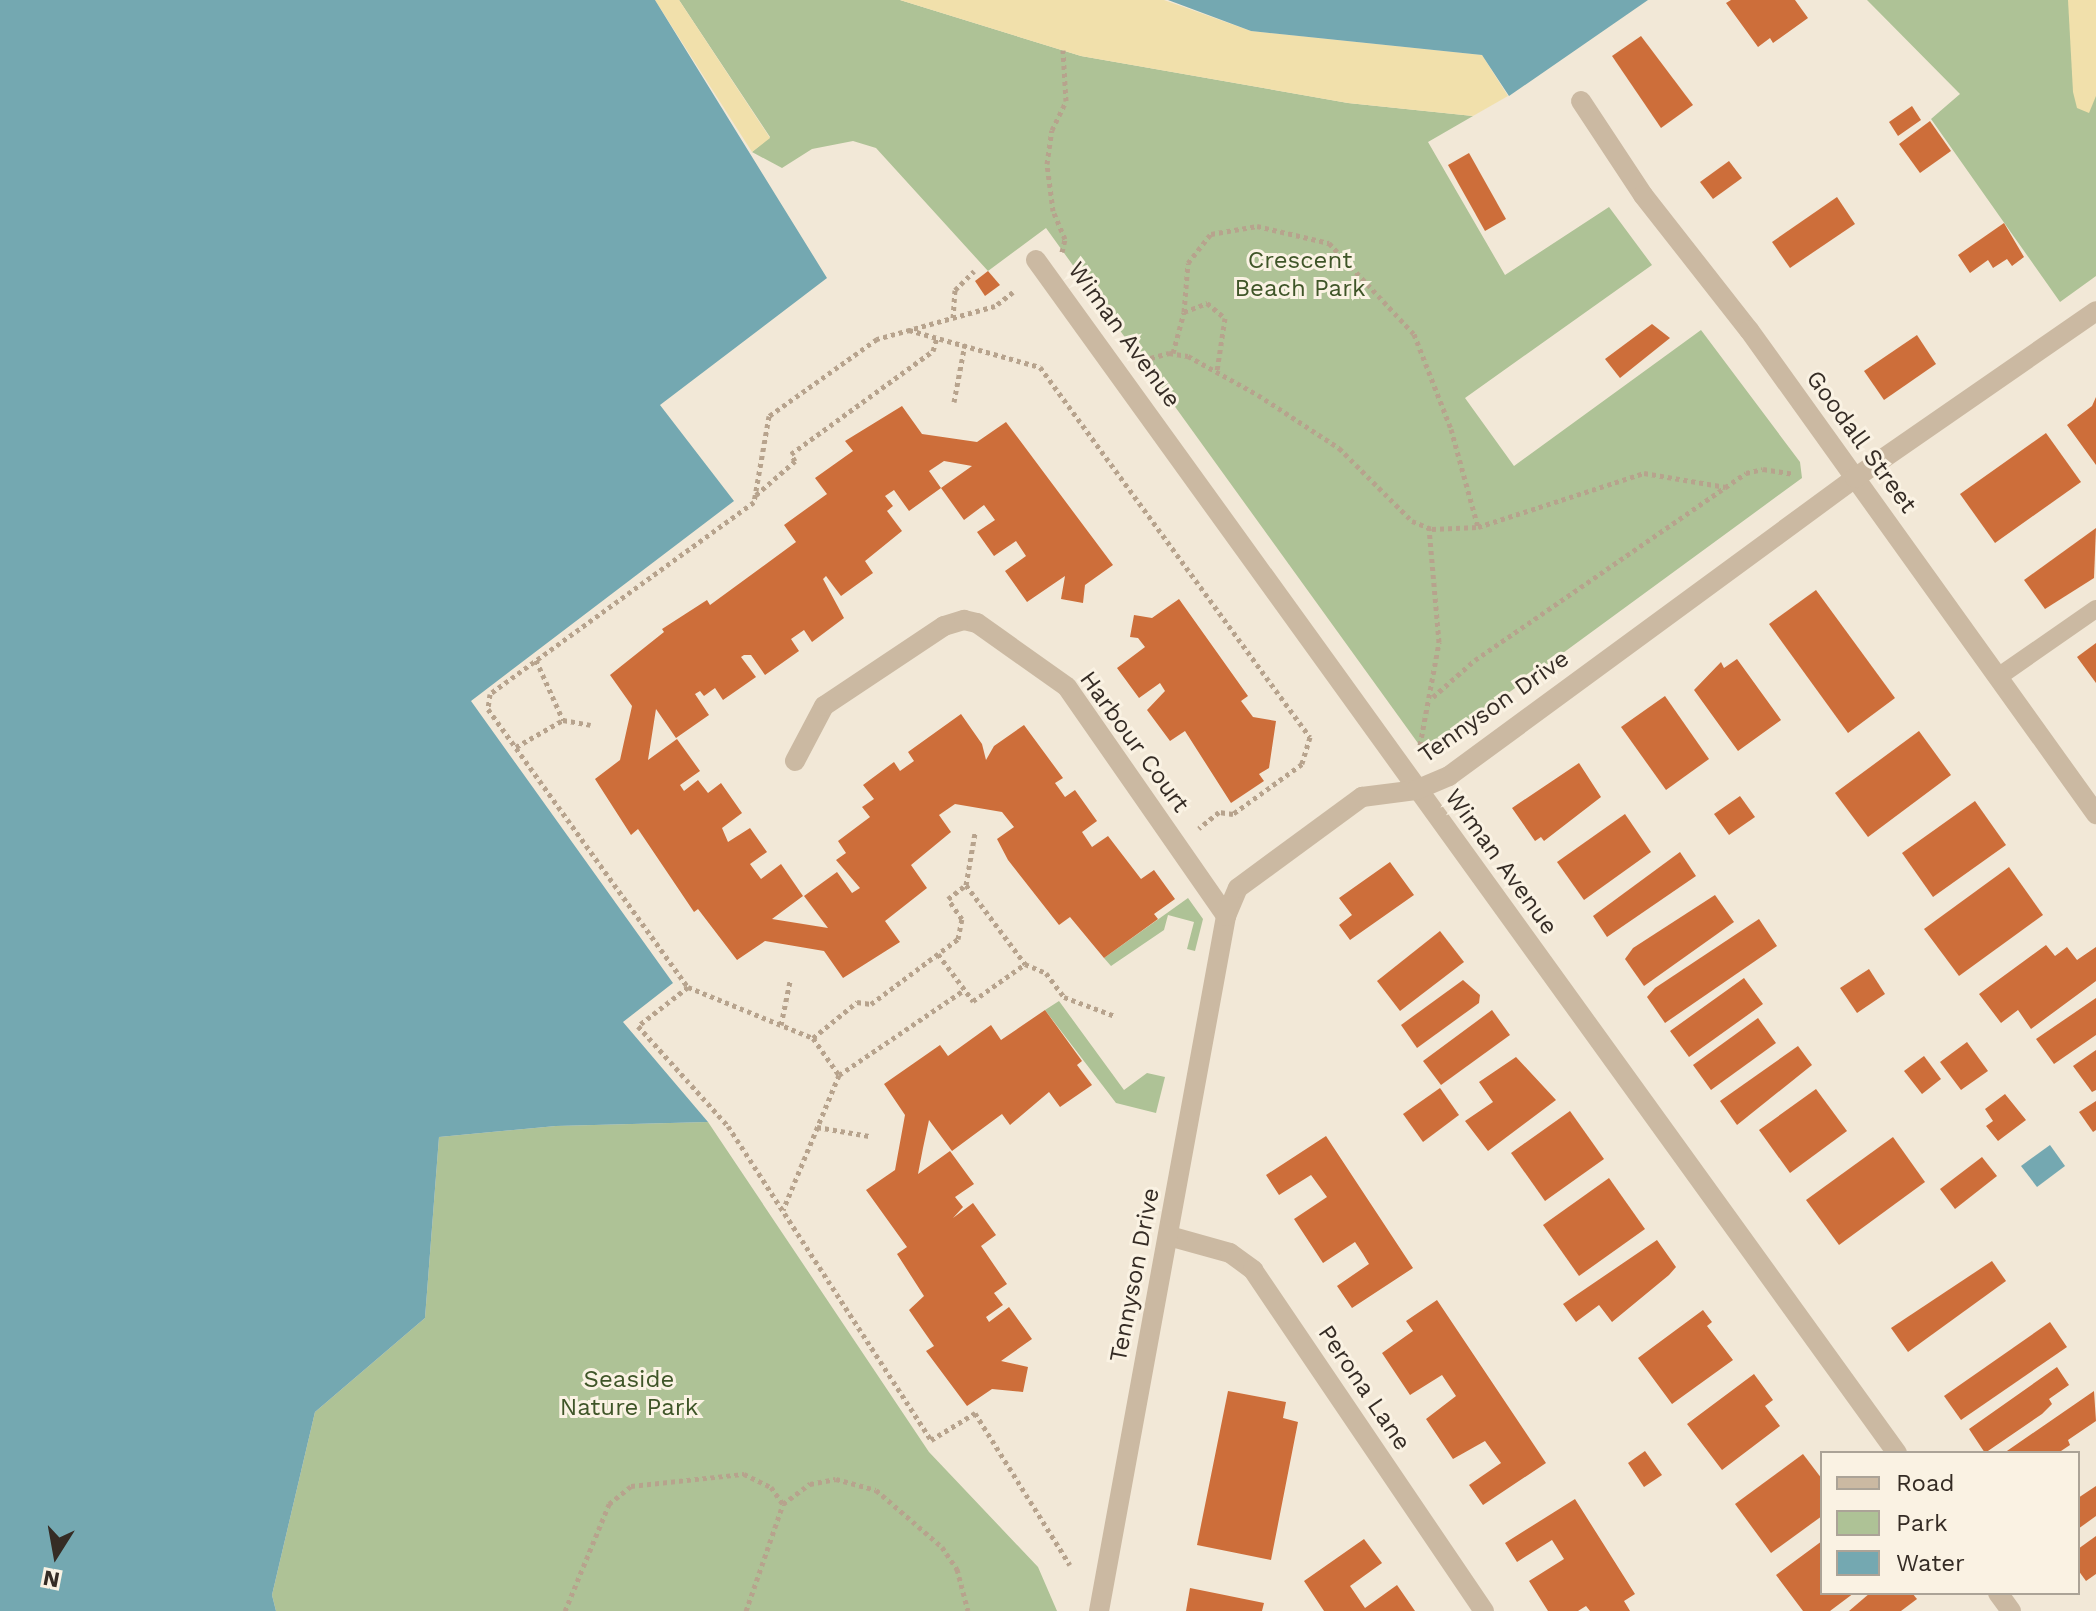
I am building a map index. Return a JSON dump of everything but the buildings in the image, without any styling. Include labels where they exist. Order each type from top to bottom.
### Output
[{"type":"street","name":"Goodall Street","points":[[1581,101],[1643,195],[1855,478],[2096,814]]},
{"type":"street","name":"Wiman Avenue","points":[[1036,260],[1896,1451]]},
{"type":"street","name":"Tennyson Drive","points":[[1099,1611],[1226,916],[1238,888],[1362,797],[1416,790],[1449,776],[1855,478],[2096,311]]},
{"type":"street","name":"Harbour Court","points":[[795,761],[824,706],[944,626],[964,620],[977,623],[1067,687],[1226,916]]},
{"type":"street","name":"Perona Lane","points":[[1169,1236],[1230,1253],[1253,1270],[1484,1611]]},
{"type":"lane","points":[[1998,677],[2096,609]]},
{"type":"path","points":[[1049,277],[1065,239],[1053,211],[1047,164],[1049,140],[1066,101],[1063,50]]},
{"type":"path","points":[[1173,353],[1184,312],[1188,263],[1211,234],[1257,226],[1329,243],[1414,334],[1451,429],[1478,527]]},
{"type":"path","points":[[953,318],[955,290],[974,271]]},
{"type":"path","points":[[839,1075],[813,1038],[688,987],[488,709],[490,694],[754,502],[769,416],[877,339],[995,306],[1013,292]]},
{"type":"path","points":[[1184,312],[1207,303],[1225,318],[1217,371]]},
{"type":"path","points":[[908,330],[1040,367],[1310,737],[1302,764],[1233,814],[1219,812],[1198,828]]},
{"type":"path","points":[[756,495],[795,461],[791,454],[933,351],[937,337]]},
{"type":"path","points":[[954,402],[965,344]]},
{"type":"path","points":[[1143,360],[1173,353],[1217,371],[1339,448],[1412,521],[1429,528],[1478,527],[1632,474],[1673,474],[1726,487]]},
{"type":"path","points":[[1433,697],[1475,660],[1726,487],[1754,470],[1793,474]]},
{"type":"path","points":[[1420,746],[1433,697],[1438,607],[1429,528]]},
{"type":"path","points":[[536,660],[563,720]]},
{"type":"path","points":[[515,747],[563,720],[591,725]]},
{"type":"path","points":[[813,1038],[857,1002],[871,1004],[938,954],[963,930],[962,919],[948,899],[966,885],[975,833]]},
{"type":"path","points":[[966,885],[1025,964],[1046,973],[1064,997],[1115,1016]]},
{"type":"path","points":[[938,954],[973,1001],[1025,964]]},
{"type":"path","points":[[781,1025],[790,981]]},
{"type":"path","points":[[688,987],[638,1026],[728,1126],[931,1440],[975,1413],[1070,1565]]},
{"type":"path","points":[[783,1211],[839,1075],[964,990]]},
{"type":"path","points":[[817,1127],[869,1136]]},
{"type":"path","points":[[565,1611],[614,1495],[631,1486],[744,1474],[771,1487],[783,1504]]},
{"type":"path","points":[[746,1611],[783,1504],[810,1484],[836,1479],[876,1490],[942,1547],[957,1569],[968,1611]]},
{"type":"green space","name":"Crescent Beach Park","points":[[679,0],[900,0],[1081,56],[1348,103],[1473,116],[1428,142],[1505,275],[1609,207],[1652,265],[1465,398],[1514,466],[1701,330],[1800,462],[1802,478],[1440,743],[1420,746],[1046,228],[988,271],[876,148],[853,141],[812,149],[782,168],[752,152],[770,137]]},
{"type":"green space","points":[[1867,0],[2096,0],[2096,276],[2060,302],[1931,119],[1960,94]]},
{"type":"green space","points":[[1188,898],[1203,919],[1195,951],[1187,949],[1194,922],[1168,915],[1164,930],[1111,966],[1104,958]]},
{"type":"green space","points":[[1059,1001],[1124,1090],[1147,1073],[1165,1077],[1156,1113],[1116,1103],[1045,1010]]},
{"type":"green space","name":"Seaside Nature Park","points":[[708,1122],[929,1452],[1038,1567],[1057,1611],[276,1611],[272,1595],[315,1412],[425,1318],[439,1137],[556,1126]]},
{"type":"sand","points":[[655,0],[679,0],[770,138],[752,152]]},
{"type":"sand","points":[[900,0],[1164,0],[1251,31],[1482,55],[1508,96],[1473,116],[1348,103],[1081,56]]},
{"type":"sand","points":[[2068,0],[2096,0],[2096,96],[2089,113],[2077,108],[2073,92]]},
{"type":"water","points":[[0,0],[655,0],[827,278],[660,405],[734,501],[471,701],[673,983],[623,1022],[708,1122],[556,1126],[439,1137],[425,1318],[315,1412],[272,1595],[276,1611],[0,1611]]},
{"type":"water","points":[[1168,0],[1648,0],[1509,96],[1482,55],[1251,31]]},
{"type":"water","points":[[2050,1145],[2065,1166],[2037,1187],[2021,1166]]}]
